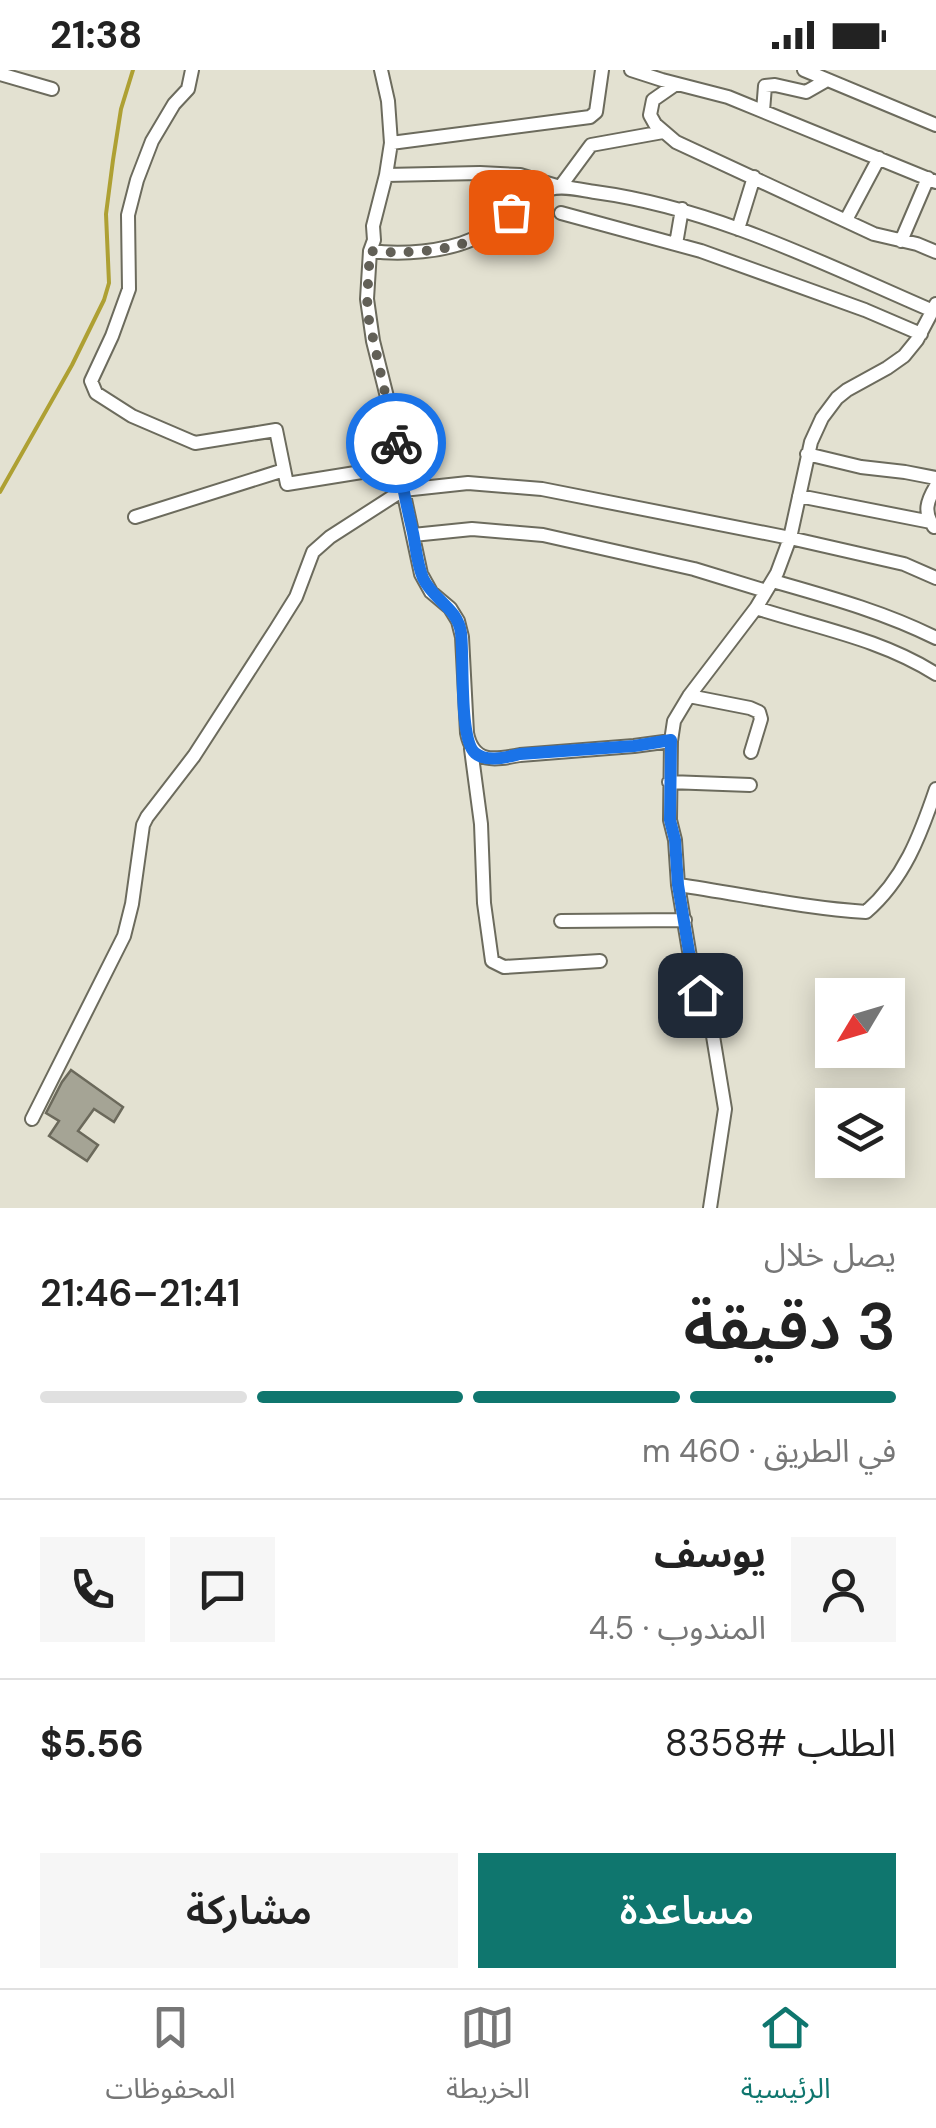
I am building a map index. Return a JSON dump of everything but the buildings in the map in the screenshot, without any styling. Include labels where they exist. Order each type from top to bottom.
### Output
[{"type":"street","points":[[192,70],[188,89],[152,141],[137,180],[128,215],[128,289],[91,381],[92,387],[132,416],[195,443],[276,430],[287,484],[399,466]]},
{"type":"street","points":[[382,70],[391,142],[373,226],[369,320],[419,565],[431,592],[455,614],[462,637],[464,707],[481,824],[484,904],[492,961],[504,966],[600,960]]},
{"type":"street","points":[[391,142],[590,117],[596,112],[602,70]]},
{"type":"street","points":[[630,70],[709,91],[932,180],[901,241]]},
{"type":"street","points":[[804,70],[936,125]]},
{"type":"street","points":[[0,74],[52,89]]},
{"type":"street","points":[[764,112],[766,86],[806,92],[827,80]]},
{"type":"street","points":[[676,84],[653,100],[650,108],[652,120],[676,142],[874,234],[936,252]]},
{"type":"street","points":[[370,251],[437,249],[462,244],[539,194],[560,187],[591,145],[663,132]]},
{"type":"street","points":[[846,220],[879,158]]},
{"type":"street","points":[[386,175],[520,175],[560,187],[646,200],[738,229],[934,308],[912,348],[896,363],[837,398],[816,430],[807,454],[790,538],[770,586],[674,721],[669,782],[678,885],[693,975],[708,1014],[725,1109],[710,1208]]},
{"type":"street","points":[[738,229],[754,177]]},
{"type":"street","points":[[676,244],[682,209]]},
{"type":"street","points":[[561,214],[701,251],[921,334]]},
{"type":"street","points":[[807,454],[936,478]]},
{"type":"street","points":[[134,517],[284,470]]},
{"type":"street","points":[[32,1119],[124,936],[147,816],[194,756],[276,629],[296,597],[313,552],[403,490],[456,483],[516,485],[790,538],[904,564],[936,578]]},
{"type":"street","points":[[933,525],[926,506],[936,486]]},
{"type":"street","points":[[799,496],[933,525]]},
{"type":"street","points":[[413,535],[472,529],[543,535],[853,604],[936,638]]},
{"type":"street","points":[[756,608],[893,650],[936,674]]},
{"type":"street","points":[[689,696],[759,712],[761,720],[751,752]]},
{"type":"street","points":[[471,749],[479,756],[495,758],[671,740]]},
{"type":"street","points":[[669,782],[750,785]]},
{"type":"street","points":[[678,885],[820,909],[866,912],[888,894],[918,840],[936,789]]},
{"type":"street","points":[[561,921],[684,920]]},
{"type":"waterway","points":[[0,492],[104,300],[109,283],[106,214],[121,109],[133,70]]},
{"type":"way so far","points":[[396,443],[369,320],[370,251],[452,246],[473,239],[511,212]]},
{"type":"route","points":[[396,443],[421,574],[431,592],[458,620],[464,707],[474,753],[505,758],[671,740],[670,820],[690,958],[700,995]]}]
